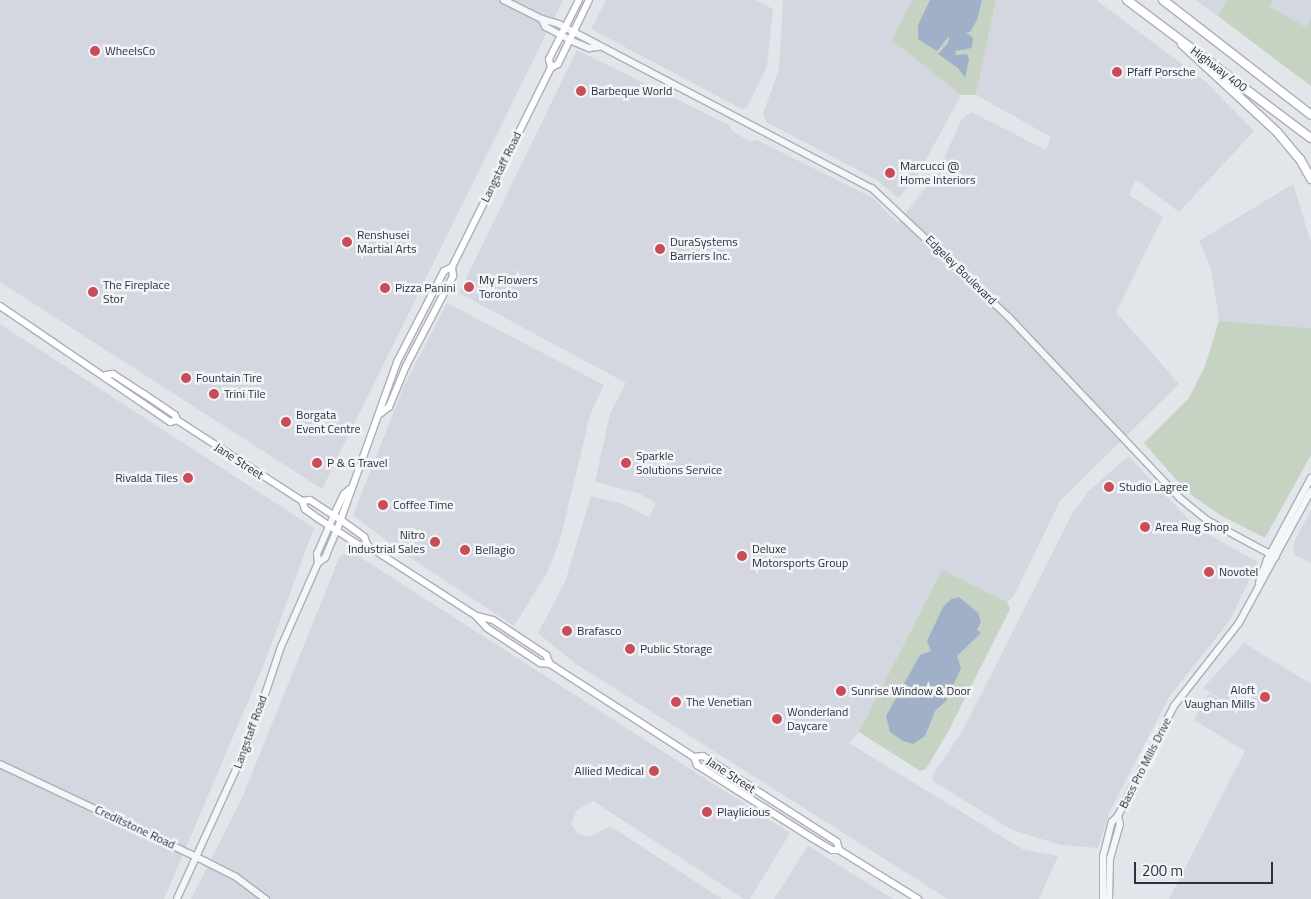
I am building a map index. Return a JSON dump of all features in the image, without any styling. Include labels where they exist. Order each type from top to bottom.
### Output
[{"type":"highway","name":"Highway 400","points":[[1126,0],[1311,138]]},
{"type":"highway","name":"Highway 400","points":[[1163,0],[1311,115]]},
{"type":"highway","points":[[1174,35],[1190,54],[1277,132],[1300,159],[1311,179]]},
{"type":"main road","name":"Langstaff Road","points":[[380,414],[389,407],[406,366],[453,276],[452,267],[550,68],[549,59],[579,0]]},
{"type":"main road","name":"Langstaff Road","points":[[550,68],[558,64],[589,0]]},
{"type":"main road","name":"Langstaff Road","points":[[337,530],[351,497],[350,490],[380,414],[380,403],[398,362],[444,271],[452,267]]},
{"type":"main road","name":"Jane Street","points":[[0,306],[106,375],[113,374],[175,415],[177,420],[302,501],[305,509],[359,545],[368,546],[476,616],[487,628],[534,659],[550,664],[694,757],[702,756],[837,842],[840,850],[918,899]]},
{"type":"main road","name":"Langstaff Road","points":[[334,515],[344,494],[350,490]]},
{"type":"main road","name":"Jane Street","points":[[302,501],[310,500],[334,515],[364,537],[368,546]]},
{"type":"street","name":"Edgeley Boulevard","points":[[504,0],[542,19],[565,27],[598,47],[872,188],[1009,317],[1180,498],[1207,520],[1273,556]]},
{"type":"street","name":"Edgeley Boulevard","points":[[542,19],[546,27],[570,40],[589,48],[598,47]]},
{"type":"street","name":"Bass Pro Mills Drive","points":[[1103,899],[1105,845],[1112,822],[1118,816],[1174,706],[1231,635],[1258,587],[1311,478]]},
{"type":"street","name":"Bass Pro Mills Drive","points":[[1273,556],[1311,490]]},
{"type":"street","name":"Langstaff Road","points":[[177,899],[244,754],[281,647],[318,563],[317,554],[334,515]]},
{"type":"street","name":"Langstaff Road","points":[[318,563],[325,558],[337,530]]},
{"type":"street","name":"Creditstone Road","points":[[0,764],[196,856],[235,876],[266,899]]},
{"type":"street","name":"Bass Pro Mills Drive","points":[[1109,899],[1110,859],[1120,825],[1118,816]]},
{"type":"shaded area","points":[[0,0],[563,0],[322,489],[0,282]]},
{"type":"shaded area","points":[[606,0],[755,0],[773,9],[767,66],[747,107],[742,109],[591,29]]},
{"type":"shaded area","points":[[783,0],[912,0],[893,40],[961,95],[916,178],[898,198],[875,179],[766,122],[763,114],[779,69]]},
{"type":"shaded area","points":[[996,0],[1096,0],[1206,82],[1254,131],[1179,212],[1136,180],[1129,195],[1163,217],[1116,312],[1179,384],[1060,501],[1014,596],[1007,602],[942,571],[859,732],[849,743],[1022,849],[1058,856],[1039,899],[948,899],[576,664],[538,633],[565,582],[591,496],[623,504],[649,517],[656,503],[638,493],[595,482],[610,414],[626,383],[459,293],[577,50],[729,125],[733,132],[751,142],[757,140],[873,198],[898,223],[938,172],[961,120],[971,112],[1046,150],[1051,137],[976,95]]},
{"type":"shaded area","points":[[1196,0],[1226,0],[1218,16]]},
{"type":"shaded area","points":[[1274,0],[1311,0],[1311,18],[1306,27],[1270,7]]},
{"type":"shaded area","points":[[1293,184],[1311,242],[1311,328],[1219,321],[1211,268],[1199,241]]},
{"type":"shaded area","points":[[447,303],[604,385],[590,415],[560,540],[548,571],[514,626],[403,553],[353,515],[403,388]]},
{"type":"shaded area","points":[[0,324],[314,528],[264,664],[164,899],[0,899]]},
{"type":"shaded area","points":[[1128,456],[1198,529],[1258,562],[1230,620],[1169,697],[1109,813],[1098,848],[1061,845],[1012,830],[933,781],[932,776],[962,732],[1072,514],[1089,491]]},
{"type":"shaded area","points":[[1311,510],[1311,563],[1295,555],[1293,544]]},
{"type":"shaded area","points":[[352,552],[790,833],[750,899],[744,899],[593,801],[577,810],[571,824],[578,834],[590,837],[610,826],[722,899],[191,899],[242,798],[340,556]]},
{"type":"shaded area","points":[[1244,643],[1311,684],[1311,899],[1169,899],[1245,751],[1194,720],[1209,693],[1238,710],[1203,688]]},
{"type":"shaded area","points":[[808,846],[893,899],[774,899]]},
{"type":"green space","points":[[912,0],[996,0],[976,95],[961,95],[892,40]]},
{"type":"green space","points":[[1226,0],[1274,0],[1270,7],[1306,27],[1311,18],[1311,86],[1218,16]]},
{"type":"green space","points":[[1219,321],[1311,328],[1311,455],[1265,538],[1220,515],[1186,491],[1144,443],[1189,398],[1205,366]]},
{"type":"green space","points":[[942,570],[1007,602],[1010,609],[949,730],[926,769],[920,771],[859,732]]},
{"type":"water","points":[[930,0],[982,0],[977,20],[970,32],[966,32],[973,38],[972,48],[955,51],[956,55],[967,54],[969,59],[965,78],[958,68],[938,54],[948,43],[949,36],[937,51],[918,39],[918,25]]},
{"type":"water","points":[[959,597],[978,613],[981,622],[977,630],[981,633],[957,656],[961,668],[946,701],[935,711],[925,736],[913,744],[903,741],[890,732],[886,716],[920,655],[931,651],[927,641],[943,607],[951,599]]},
{"type":"place","name":"WheelsCo","points":[[95,51]]},
{"type":"place","name":"Pfaff Porsche","points":[[1117,72]]},
{"type":"place","name":"Barbeque World","points":[[581,91]]},
{"type":"place","name":"Marcucci @ Home Interiors","points":[[890,173]]},
{"type":"place","name":"Renshusei Martial Arts","points":[[347,242]]},
{"type":"place","name":"DuraSystems Barriers Inc.","points":[[660,249]]},
{"type":"place","name":"My Flowers Toronto","points":[[469,287]]},
{"type":"place","name":"Pizza Panini","points":[[385,288]]},
{"type":"place","name":"The Fireplace Stor","points":[[93,292]]},
{"type":"place","name":"Fountain Tire","points":[[186,378]]},
{"type":"place","name":"Trini Tile","points":[[214,394]]},
{"type":"place","name":"Borgata Event Centre","points":[[286,422]]},
{"type":"place","name":"P & G Travel","points":[[317,463]]},
{"type":"place","name":"Sparkle Solutions Service","points":[[626,463]]},
{"type":"place","name":"Rivalda Tiles","points":[[188,478]]},
{"type":"place","name":"Studio Lagree","points":[[1109,487]]},
{"type":"place","name":"Coffee Time","points":[[383,505]]},
{"type":"place","name":"Area Rug Shop","points":[[1145,527]]},
{"type":"place","name":"Nitro Industrial Sales","points":[[435,542]]},
{"type":"place","name":"Bellagio","points":[[465,550]]},
{"type":"place","name":"Deluxe Motorsports Group","points":[[742,556]]},
{"type":"place","name":"Novotel","points":[[1209,572]]},
{"type":"place","name":"Brafasco","points":[[567,631]]},
{"type":"place","name":"Public Storage","points":[[630,649]]},
{"type":"place","name":"Sunrise Window & Door","points":[[841,691]]},
{"type":"place","name":"Aloft Vaughan Mills","points":[[1265,697]]},
{"type":"place","name":"The Venetian","points":[[676,702]]},
{"type":"place","name":"Wonderland Daycare","points":[[777,719]]},
{"type":"place","name":"Allied Medical","points":[[654,771]]},
{"type":"place","name":"Playlicious","points":[[707,812]]}]
